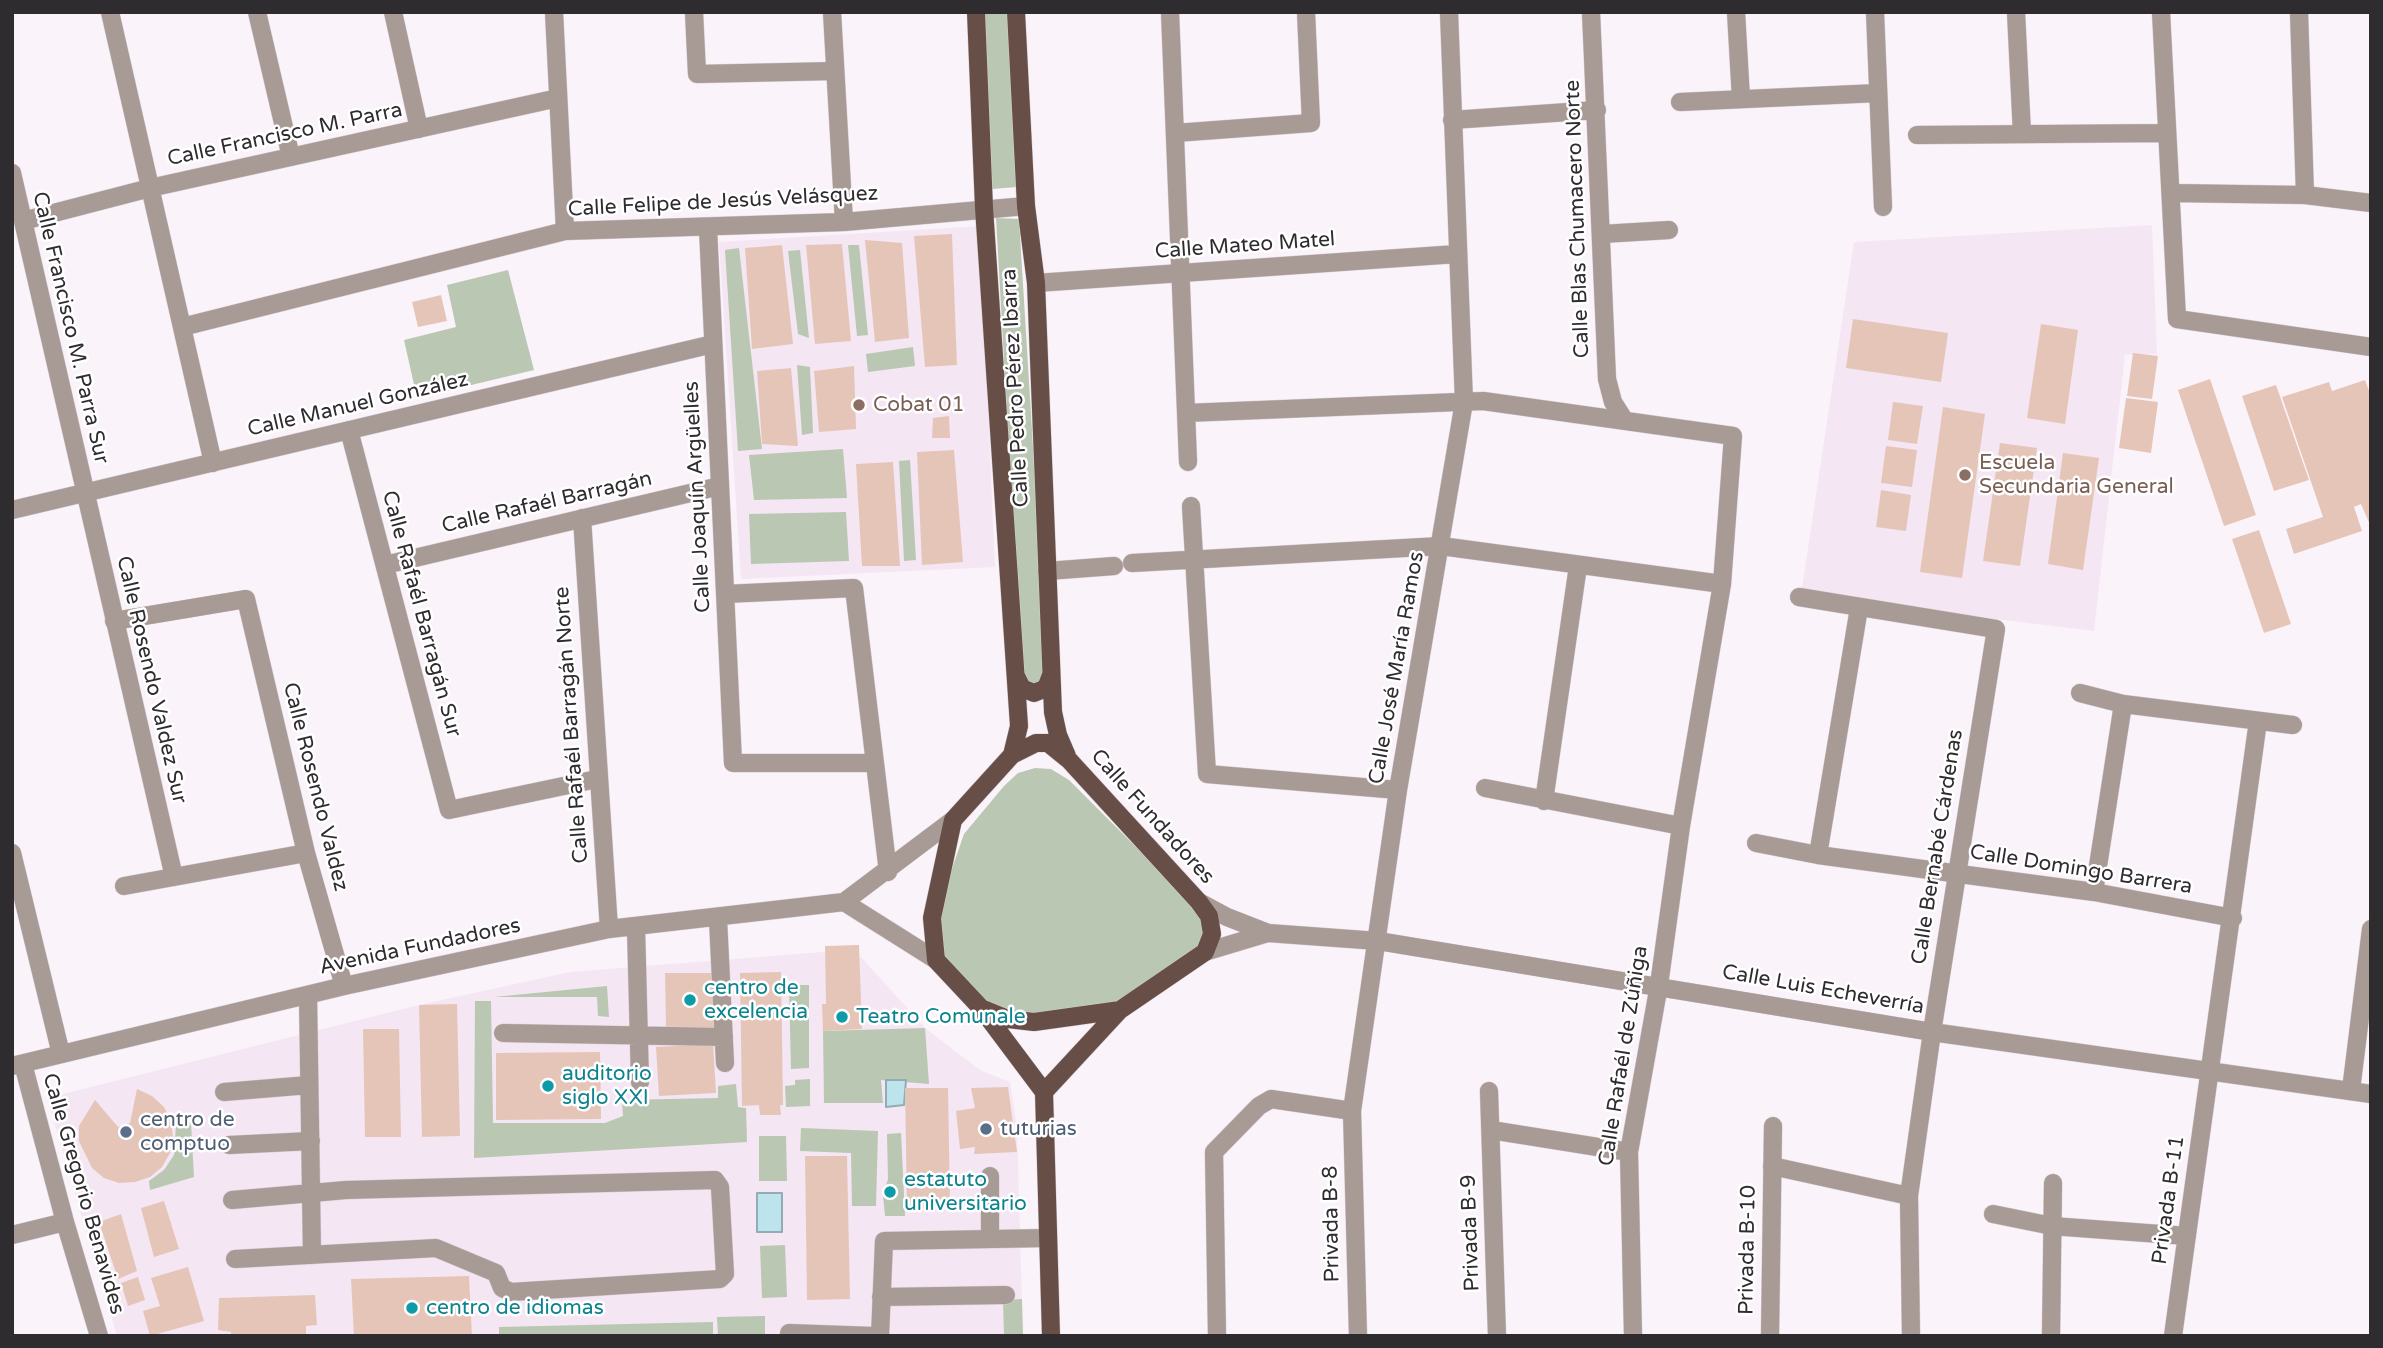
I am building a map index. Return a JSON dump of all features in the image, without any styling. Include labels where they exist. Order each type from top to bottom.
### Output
[{"type":"main road","name":"Calle Pedro Pérez Ibarra","points":[[976,12],[984,208],[1016,676],[1018,726],[1012,755]]},
{"type":"main road","name":"Calle Pedro Pérez Ibarra","points":[[1016,12],[1026,206],[1036,283],[1051,675],[1056,729],[1069,760]]},
{"type":"main road","points":[[1016,676],[1022,688],[1034,693],[1046,688],[1051,675]]},
{"type":"main road","name":"Calle Fundadores","points":[[953,820],[1012,755],[1041,742],[1048,743],[1069,760],[1199,902],[1209,916],[1212,934],[1205,952]]},
{"type":"main road","points":[[953,820],[932,918],[936,960],[981,1008],[1044,1092],[1051,1336]]},
{"type":"main road","points":[[1044,1092],[1120,1010],[1205,952]]},
{"type":"main road","points":[[981,1008],[1008,1019],[1034,1022],[1120,1010]]},
{"type":"street","points":[[110,12],[213,463]]},
{"type":"street","points":[[257,12],[291,157]]},
{"type":"street","points":[[393,12],[419,129]]},
{"type":"street","points":[[554,12],[565,231]]},
{"type":"street","points":[[694,12],[697,74],[835,71]]},
{"type":"street","points":[[832,12],[844,222]]},
{"type":"street","points":[[1170,12],[1188,463]]},
{"type":"street","points":[[1175,133],[1311,123],[1307,12]]},
{"type":"street","name":"Calle José María Ramos","points":[[1378,942],[1398,790],[1464,402],[1449,12]]},
{"type":"street","name":"Calle Blas Chumacero Norte","points":[[1591,12],[1607,379],[1613,402],[1625,421]]},
{"type":"street","points":[[1736,12],[1741,99]]},
{"type":"street","points":[[1875,12],[1883,207]]},
{"type":"street","points":[[2016,12],[2022,134]]},
{"type":"street","points":[[2161,12],[2178,319],[2371,347]]},
{"type":"street","points":[[2299,12],[2305,195]]},
{"type":"street","points":[[1680,102],[1878,93]]},
{"type":"street","name":"Calle Francisco M. Parra","points":[[23,221],[150,188],[558,98]]},
{"type":"street","points":[[1452,120],[1597,110]]},
{"type":"street","points":[[1917,135],[2167,133]]},
{"type":"street","name":"Calle Francisco M. Parra Sur","points":[[12,173],[83,494]]},
{"type":"street","points":[[2171,194],[2305,195],[2371,203]]},
{"type":"street","name":"Calle Felipe de Jesús Velásquez","points":[[182,327],[565,231],[844,222],[1026,206]]},
{"type":"street","name":"Calle Joaquín Argüelles","points":[[708,228],[733,763],[875,763]]},
{"type":"street","points":[[1602,234],[1669,230]]},
{"type":"street","name":"Calle Mateo Matel","points":[[1036,283],[1457,254]]},
{"type":"street","name":"Calle Manuel González","points":[[12,510],[713,344]]},
{"type":"street","points":[[1186,413],[1464,402],[1507,404],[1625,421]]},
{"type":"street","name":"Calle Rafaél de Zúñiga","points":[[1625,421],[1733,436],[1722,584],[1681,826],[1659,985],[1629,1152],[1633,1336]]},
{"type":"street","name":"Calle Rafaél Barragán Sur","points":[[349,430],[449,810],[597,779]]},
{"type":"street","name":"Calle Rafaél Barragán","points":[[385,565],[720,486]]},
{"type":"street","name":"Calle Rosendo Valdez Sur","points":[[83,494],[174,877]]},
{"type":"street","points":[[1191,506],[1207,774],[1398,790]]},
{"type":"street","name":"Calle Rafaél Barragán Norte","points":[[582,518],[608,929]]},
{"type":"street","points":[[1132,563],[1441,546],[1722,584]]},
{"type":"street","points":[[1047,571],[1114,566]]},
{"type":"street","points":[[1544,801],[1578,566]]},
{"type":"street","points":[[725,594],[854,588],[888,872]]},
{"type":"street","points":[[1799,597],[1859,608],[1818,855]]},
{"type":"street","name":"Calle Rosendo Valdez","points":[[114,621],[246,599],[306,853],[344,986]]},
{"type":"street","name":"Calle Bernabé Cárdenas","points":[[1859,608],[1996,629],[1932,1032],[1909,1196],[1911,1336]]},
{"type":"street","points":[[2080,694],[2123,704],[2293,725]]},
{"type":"street","points":[[2094,892],[2123,704]]},
{"type":"street","points":[[2210,1071],[2258,721]]},
{"type":"street","points":[[1485,788],[1681,826]]},
{"type":"street","name":"Calle Fundadores","points":[[844,902],[888,872],[953,820]]},
{"type":"street","name":"Calle Domingo Barrera","points":[[1755,843],[1818,855],[2094,892],[2233,918]]},
{"type":"street","points":[[12,853],[61,1054]]},
{"type":"street","points":[[124,886],[306,853]]},
{"type":"street","points":[[844,902],[936,960]]},
{"type":"street","name":"Avenida Fundadores","points":[[18,1065],[344,986],[608,929],[718,919],[844,902]]},
{"type":"street","name":"Calle Luis Echeverría","points":[[1199,902],[1227,917],[1268,933],[1378,942],[1659,985],[1932,1032],[2371,1094]]},
{"type":"street","points":[[718,919],[725,1063]]},
{"type":"street","points":[[636,927],[640,1082]]},
{"type":"street","points":[[2351,1090],[2371,929]]},
{"type":"street","name":"Calle Luis Echeverría","points":[[1205,952],[1268,933]]},
{"type":"street","name":"Privada B-8","points":[[1358,1336],[1352,1111],[1378,942]]},
{"type":"street","points":[[308,995],[312,1255]]},
{"type":"street","points":[[503,1033],[724,1037]]},
{"type":"street","name":"Calle Gregorio Benavides","points":[[18,1065],[99,1336]]},
{"type":"street","name":"Privada B-11","points":[[2173,1336],[2210,1071]]},
{"type":"street","points":[[224,1092],[309,1085]]},
{"type":"street","name":"Privada B-9","points":[[1489,1091],[1497,1336]]},
{"type":"street","points":[[1217,1336],[1214,1152],[1259,1106],[1271,1099],[1352,1111]]},
{"type":"street","name":"Privada B-10","points":[[1770,1336],[1773,1126]]},
{"type":"street","points":[[1491,1130],[1629,1152]]},
{"type":"street","points":[[229,1145],[310,1141]]},
{"type":"street","name":"Privada B-10","points":[[1772,1166],[1909,1196]]},
{"type":"street","points":[[990,1176],[990,1239]]},
{"type":"street","points":[[232,1200],[310,1192],[715,1180],[720,1187],[724,1274],[720,1279],[511,1292],[502,1288],[496,1273],[436,1248],[235,1259]]},
{"type":"street","points":[[2051,1336],[2053,1183]]},
{"type":"street","points":[[1993,1214],[2052,1226],[2187,1236]]},
{"type":"street","points":[[12,1235],[65,1222]]},
{"type":"street","points":[[880,1336],[884,1241],[1047,1238]]},
{"type":"street","points":[[881,1297],[1006,1295]]},
{"type":"street","points":[[789,1333],[874,1336]]},
{"type":"shaded area","name":"Escuela Secundaria General","points":[[2152,225],[2157,354],[2125,355],[2094,631],[1801,595],[1854,242]]},
{"type":"shaded area","name":"Cobat 01","points":[[980,226],[995,567],[741,579],[719,242]]},
{"type":"shaded area","points":[[823,952],[862,958],[925,1028],[980,1070],[1010,1082],[1017,1129],[1023,1336],[117,1336],[47,1098],[419,1005],[570,972]]},
{"type":"green space","points":[[983,12],[1007,12],[1017,187],[992,189]]},
{"type":"green space","points":[[996,218],[1019,219],[1047,675],[1033,687],[1022,676]]},
{"type":"green space","points":[[848,245],[859,245],[868,335],[857,336]]},
{"type":"green space","points":[[739,248],[762,449],[738,451],[725,250]]},
{"type":"green space","points":[[800,250],[809,338],[798,334],[788,251]]},
{"type":"green space","points":[[508,270],[534,370],[417,398],[404,340],[456,327],[447,285]]},
{"type":"green space","points":[[913,347],[915,366],[868,372],[866,354]]},
{"type":"green space","points":[[797,365],[810,367],[813,433],[802,435]]},
{"type":"green space","points":[[843,449],[847,498],[754,500],[749,455]]},
{"type":"green space","points":[[910,460],[916,560],[904,561],[899,461]]},
{"type":"green space","points":[[846,512],[849,561],[751,564],[749,514]]},
{"type":"green space","points":[[1035,768],[1051,769],[1069,780],[1204,915],[1203,950],[1119,1002],[1027,1017],[992,1005],[947,965],[938,940],[938,909],[964,834],[1004,786],[1018,773]]},
{"type":"green space","points":[[789,985],[809,985],[809,1068],[791,1069]]},
{"type":"green space","points":[[607,986],[609,1017],[598,1016],[597,997],[494,997]]},
{"type":"green space","points":[[475,1001],[491,1001],[493,1123],[605,1123],[623,1116],[622,1100],[718,1098],[718,1086],[736,1084],[738,1107],[746,1108],[747,1142],[474,1158]]},
{"type":"green space","points":[[925,1028],[929,1084],[881,1080],[883,1103],[824,1103],[823,1031]]},
{"type":"green space","points":[[810,1079],[810,1106],[786,1107],[785,1086],[795,1085],[795,1080]]},
{"type":"green space","points":[[191,1122],[194,1177],[150,1190],[149,1181],[164,1170],[174,1155],[176,1125]]},
{"type":"green space","points":[[801,1128],[878,1131],[876,1206],[852,1206],[851,1153],[800,1151]]},
{"type":"green space","points":[[901,1133],[905,1216],[885,1216],[883,1195],[888,1179],[887,1134]]},
{"type":"green space","points":[[759,1136],[786,1136],[787,1181],[759,1181]]},
{"type":"green space","points":[[785,1245],[787,1297],[762,1298],[760,1246]]},
{"type":"green space","points":[[1022,1299],[1023,1336],[1004,1336],[1003,1300]]},
{"type":"green space","points":[[765,1316],[765,1336],[718,1336],[717,1317]]},
{"type":"green space","points":[[713,1322],[713,1336],[499,1336],[499,1327]]},
{"type":"water","points":[[886,1080],[906,1080],[904,1105],[886,1107]]},
{"type":"water","points":[[757,1193],[782,1193],[782,1232],[757,1232]]},
{"type":"building","points":[[952,234],[957,365],[925,367],[914,236]]},
{"type":"building","points":[[865,240],[902,243],[909,338],[875,342]]},
{"type":"building","points":[[842,244],[851,341],[815,344],[806,245]]},
{"type":"building","points":[[782,245],[793,344],[752,349],[745,248]]},
{"type":"building","points":[[441,295],[447,321],[418,327],[412,302]]},
{"type":"building","points":[[1853,319],[1948,333],[1941,382],[1846,368]]},
{"type":"building","points":[[2041,324],[2078,330],[2065,424],[2027,418]]},
{"type":"building","points":[[2133,353],[2158,356],[2152,399],[2127,396]]},
{"type":"building","points":[[854,366],[856,429],[819,432],[814,371]]},
{"type":"building","points":[[791,368],[798,446],[762,444],[757,371]]},
{"type":"building","points":[[2210,379],[2256,515],[2224,526],[2178,390]]},
{"type":"building","points":[[2365,380],[2371,396],[2371,527],[2361,504],[2354,507],[2362,531],[2294,554],[2286,529],[2323,517],[2282,397],[2329,382],[2332,391]]},
{"type":"building","points":[[2276,385],[2309,480],[2274,491],[2242,396]]},
{"type":"building","points":[[2126,398],[2158,402],[2151,453],[2119,448]]},
{"type":"building","points":[[1893,402],[1923,406],[1917,444],[1888,440]]},
{"type":"building","points":[[1943,407],[1985,414],[1962,578],[1920,572]]},
{"type":"building","points":[[949,416],[950,438],[932,438],[933,418]]},
{"type":"building","points":[[2000,443],[2037,448],[2020,566],[1983,561]]},
{"type":"building","points":[[1886,446],[1917,450],[1912,487],[1881,483]]},
{"type":"building","points":[[954,450],[963,562],[922,565],[917,452]]},
{"type":"building","points":[[2063,453],[2099,458],[2083,570],[2048,564]]},
{"type":"building","points":[[893,462],[900,566],[862,566],[856,464]]},
{"type":"building","points":[[1881,490],[1911,495],[1906,531],[1876,527]]},
{"type":"building","points":[[2259,530],[2291,624],[2264,633],[2232,539]]},
{"type":"building","points":[[859,945],[862,1029],[823,1031],[822,1004],[826,1004],[825,946]]},
{"type":"building","points":[[781,972],[783,1105],[780,1105],[781,1115],[760,1115],[759,1105],[742,1106],[740,973]]},
{"type":"building","name":"centro de excelencia","points":[[665,973],[713,973],[715,1028],[666,1027]]},
{"type":"building","points":[[457,1004],[460,1136],[422,1137],[419,1005]]},
{"type":"building","points":[[363,1029],[399,1029],[401,1137],[365,1137]]},
{"type":"building","points":[[713,1044],[716,1093],[659,1096],[656,1047]]},
{"type":"building","name":"auditorio siglo XXI","points":[[600,1052],[601,1119],[496,1120],[496,1053]]},
{"type":"building","name":"tuturias","points":[[1008,1087],[1017,1152],[974,1154],[975,1147],[960,1149],[956,1111],[975,1108],[971,1088]]},
{"type":"building","points":[[905,1088],[948,1088],[950,1207],[907,1209]]},
{"type":"building","name":"centro de comptuo","points":[[137,1089],[152,1096],[164,1107],[171,1121],[173,1137],[170,1153],[162,1167],[150,1177],[119,1183],[104,1178],[92,1168],[79,1141],[79,1126],[95,1100],[118,1127],[130,1123]]},
{"type":"building","points":[[805,1156],[847,1156],[850,1299],[807,1300]]},
{"type":"building","points":[[164,1201],[179,1249],[154,1257],[141,1208]]},
{"type":"building","points":[[121,1214],[137,1271],[118,1279],[99,1222]]},
{"type":"building","points":[[188,1267],[204,1321],[150,1336],[143,1311],[160,1306],[151,1278]]},
{"type":"building","name":"centro de idiomas","points":[[469,1276],[472,1336],[354,1336],[351,1279]]},
{"type":"building","points":[[138,1277],[145,1300],[128,1306],[121,1283]]},
{"type":"building","points":[[315,1295],[317,1325],[306,1326],[306,1336],[231,1336],[231,1332],[218,1330],[219,1298]]},
{"type":"place","name":"Cobat 01","points":[[859,405]]},
{"type":"place","name":"Escuela Secundaria General","points":[[1965,475]]},
{"type":"place","name":"centro de excelencia","points":[[690,1000]]},
{"type":"place","name":"Teatro Comunale","points":[[842,1017]]},
{"type":"place","name":"auditorio siglo XXI","points":[[548,1086]]},
{"type":"place","name":"tuturias","points":[[986,1129]]},
{"type":"place","name":"centro de comptuo","points":[[126,1132]]},
{"type":"place","name":"estatuto universitario","points":[[890,1192]]},
{"type":"place","name":"centro de idiomas","points":[[412,1308]]}]
